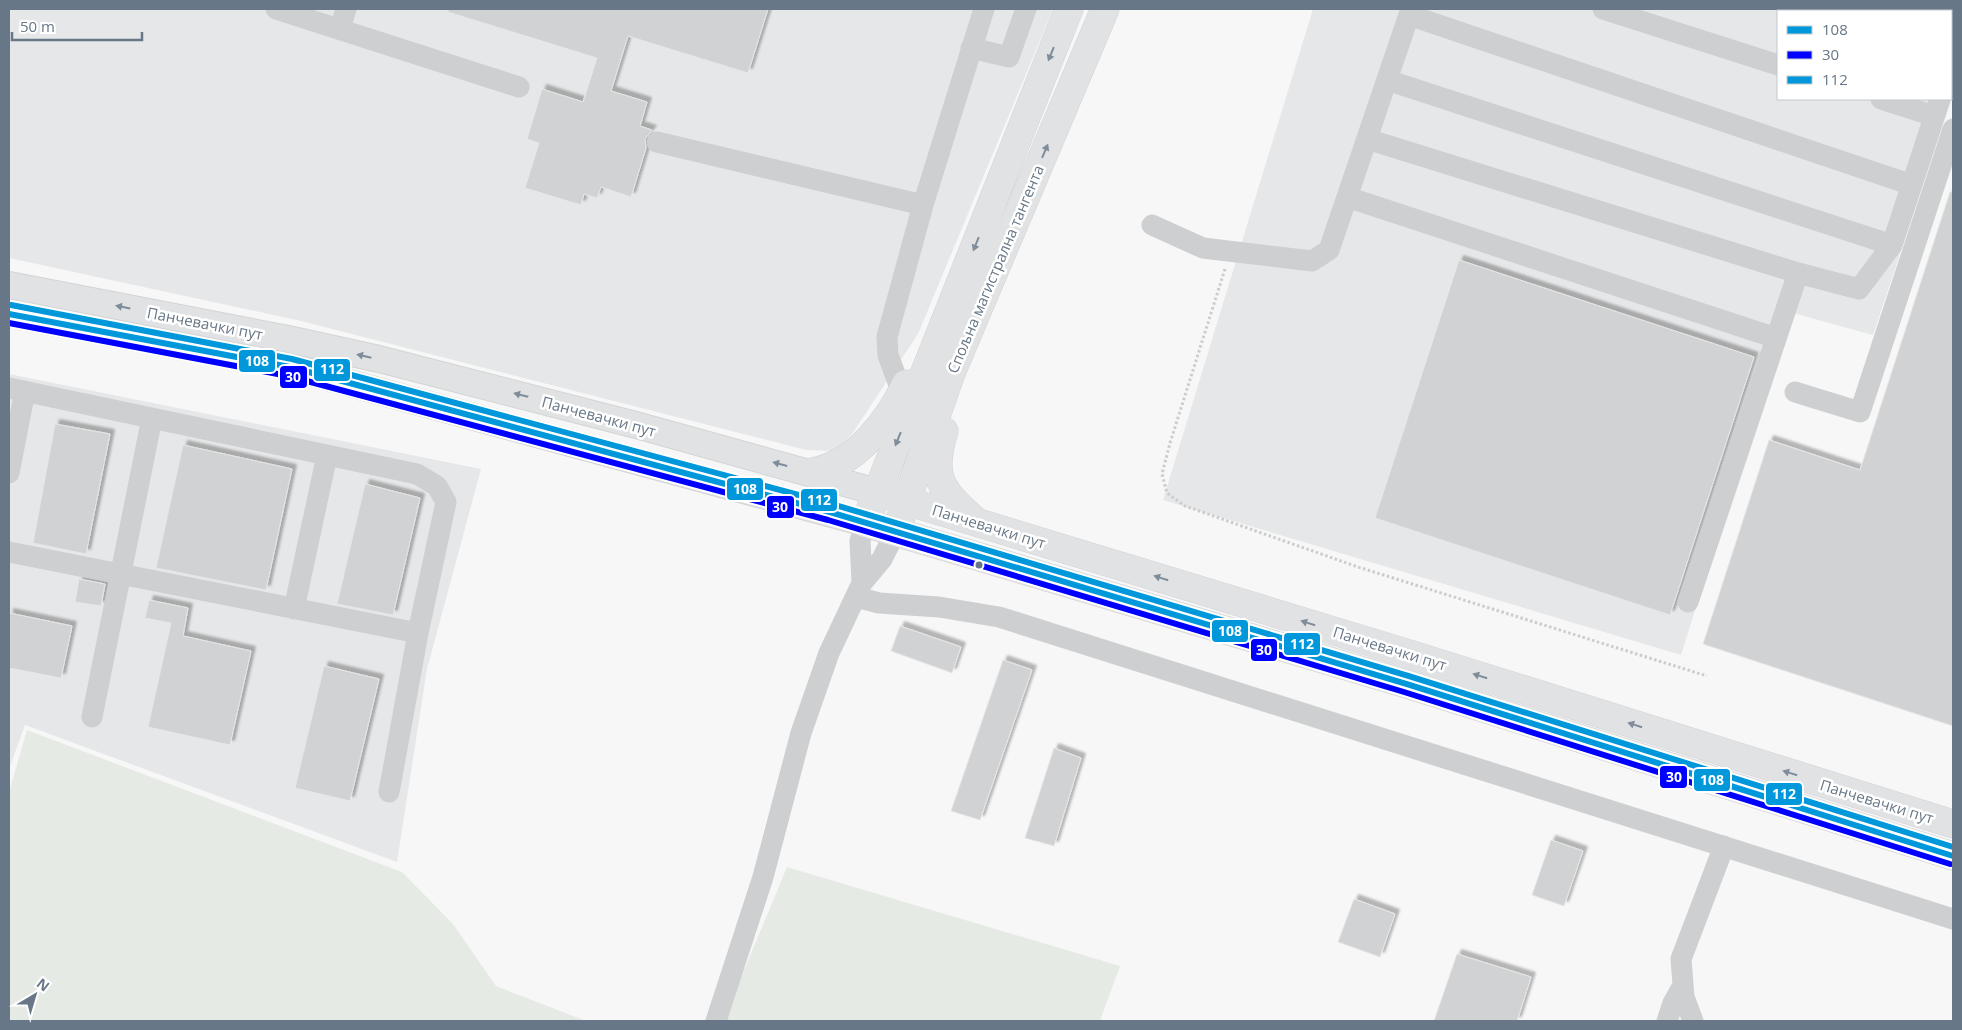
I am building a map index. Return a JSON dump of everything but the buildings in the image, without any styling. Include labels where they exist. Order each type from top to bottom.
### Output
[{"type":"highway","name":"Спољна магистрална тангента","points":[[865,523],[1069,9]]},
{"type":"highway","name":"Спољна магистрална тангента","points":[[895,533],[951,373],[1105,9]]},
{"type":"highway","points":[[812,472],[837,466],[856,451],[891,410],[925,348],[942,329]]},
{"type":"highway","points":[[951,373],[948,419],[938,453],[938,471],[948,496],[978,522]]},
{"type":"highway","name":"Панчевачки пут","points":[[877,492],[1416,656],[1953,824]]},
{"type":"highway","name":"Панчевачки пут","points":[[865,523],[1408,684],[1953,856]]},
{"type":"main road","name":"Панчевачки пут","points":[[9,285],[288,339],[379,359],[812,472],[877,492]]},
{"type":"main road","name":"Панчевачки пут","points":[[9,314],[290,367],[865,523]]},
{"type":"street","points":[[276,9],[343,19],[519,87]]},
{"type":"street","points":[[902,393],[888,356],[887,337],[923,205],[984,9]]},
{"type":"street","points":[[971,48],[1009,57],[1026,9]]},
{"type":"street","points":[[1603,9],[1777,66]]},
{"type":"street","points":[[1152,225],[1203,248],[1230,252],[1312,262],[1329,250],[1410,12],[1912,185]]},
{"type":"street","points":[[1387,80],[1892,246]]},
{"type":"street","points":[[1367,139],[1798,273],[1859,289],[1892,246],[1937,107],[1888,100]]},
{"type":"street","points":[[1795,392],[1860,412],[1953,129]]},
{"type":"street","points":[[657,142],[923,205]]},
{"type":"street","points":[[1347,197],[1776,338]]},
{"type":"street","points":[[1688,602],[1798,273]]},
{"type":"street","points":[[9,473],[17,389],[417,474],[437,486],[446,502],[418,633],[389,792]]},
{"type":"street","points":[[92,717],[152,418]]},
{"type":"street","points":[[294,608],[327,455]]},
{"type":"street","points":[[859,590],[860,541],[865,523]]},
{"type":"street","points":[[716,1021],[763,877],[801,733],[829,653],[859,590],[882,558],[895,533]]},
{"type":"street","points":[[9,552],[418,633]]},
{"type":"street","points":[[859,590],[879,604],[939,607],[999,617],[1953,918]]},
{"type":"street","points":[[1693,1021],[1684,997],[1681,959],[1724,846]]},
{"type":"street","points":[[1667,1021],[1673,1003],[1683,986]]},
{"type":"path","points":[[1230,252],[1170,443],[1162,474],[1167,493],[1185,506],[1358,567],[1707,676]]},
{"type":"shaded area","points":[[9,9],[1053,9],[918,334],[852,434],[834,451],[806,450],[301,321],[9,258]]},
{"type":"shaded area","points":[[1313,9],[1953,9],[1952,98],[1952,10],[1777,10],[1777,100],[1951,100],[1873,335],[1789,312],[1681,655],[1163,500]]},
{"type":"shaded area","points":[[9,374],[481,469],[427,669],[397,862],[25,725],[9,769]]},
{"type":"shaded area","points":[[27,730],[402,872],[453,924],[496,986],[586,1021],[9,1021],[9,792]]},
{"type":"shaded area","points":[[787,867],[1120,966],[1100,1021],[723,1021]]},
{"type":"transit line","name":"112","points":[[11,305],[292,359],[832,504],[1409,676],[1953,847]]},
{"type":"transit line","name":"108","points":[[9,314],[290,367],[830,512],[1407,684],[1953,856]]},
{"type":"transit line","name":"30","points":[[9,323],[288,376],[828,520],[1404,692],[1950,864]]}]
